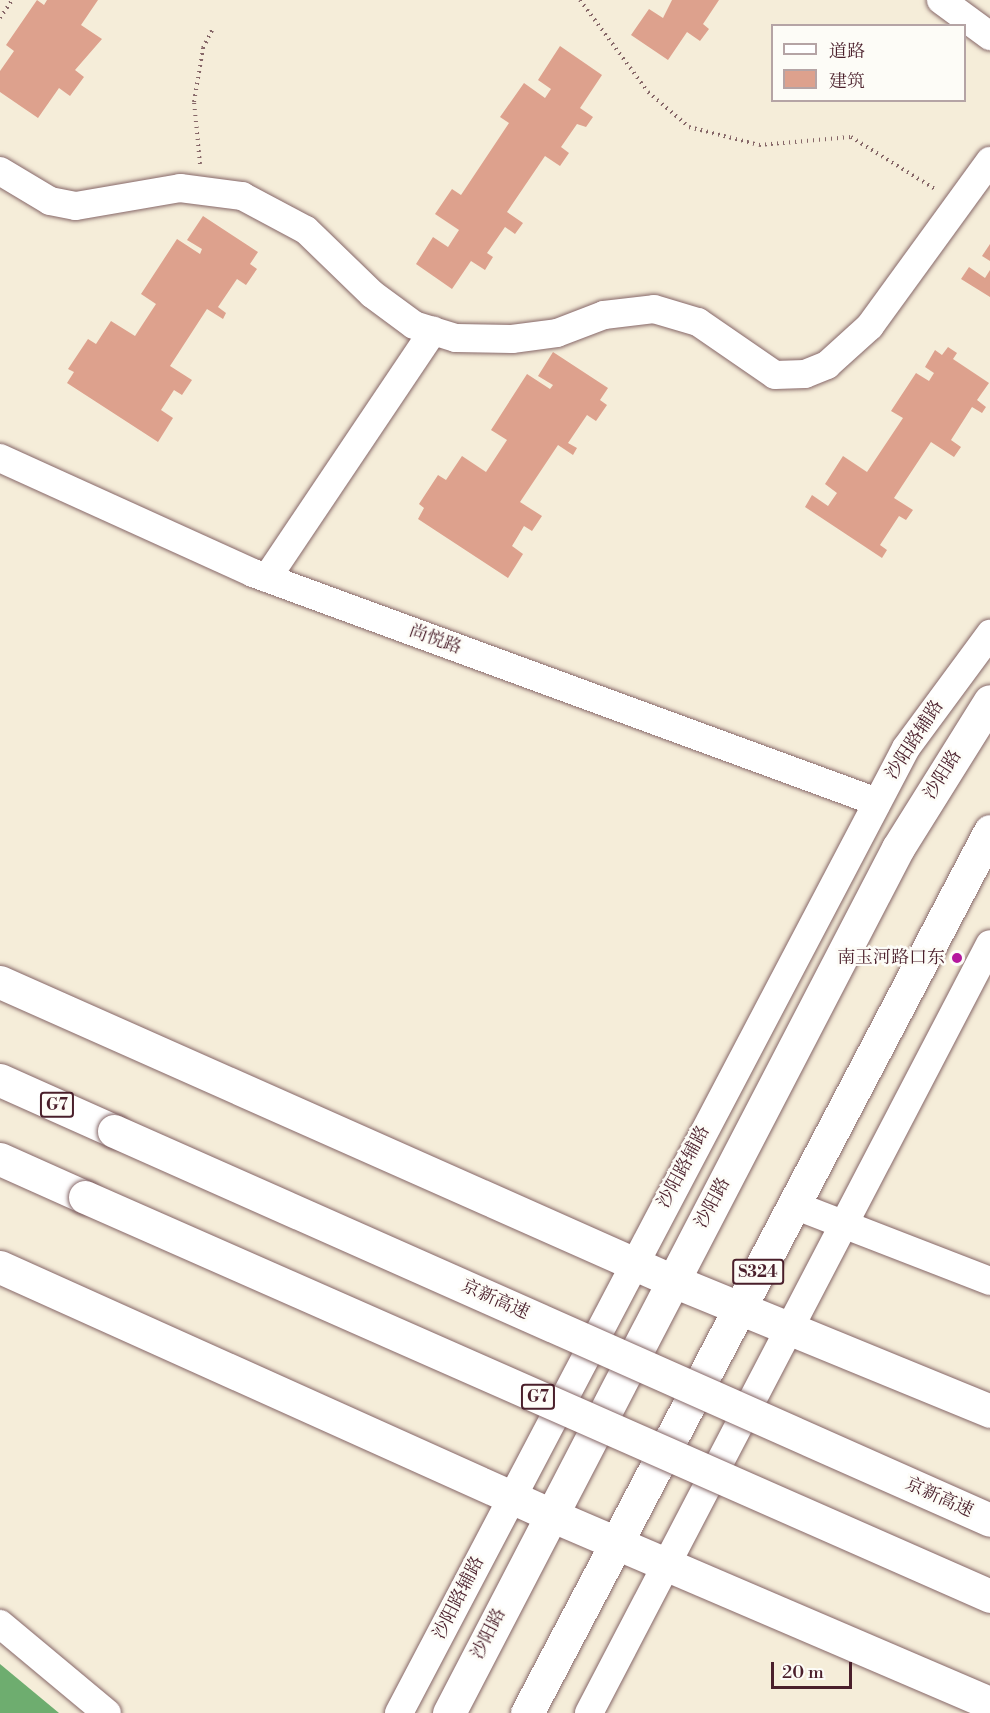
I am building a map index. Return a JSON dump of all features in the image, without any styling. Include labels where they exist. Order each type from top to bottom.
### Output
[{"type":"main road","name":"沙阳路","points":[[449,1713],[671,1280],[898,848],[990,700]]},
{"type":"main road","name":"S324","points":[[527,1713],[990,831]]},
{"type":"main road","points":[[0,982],[671,1280],[990,1411]]},
{"type":"main road","name":"京新高速","points":[[0,1080],[990,1520]]},
{"type":"main road","name":"G7","points":[[0,1160],[990,1596]]},
{"type":"main road","points":[[0,1267],[551,1515],[990,1703]]},
{"type":"street","points":[[941,0],[990,36]]},
{"type":"street","points":[[0,171],[50,201],[76,206],[203,188],[242,196],[278,212],[306,230],[372,294],[414,325],[456,338],[512,339],[557,333],[604,315],[654,309],[698,322],[775,375],[805,374],[827,365],[870,326],[990,161]]},
{"type":"street","points":[[267,578],[433,331]]},
{"type":"street","name":"尚悦路","points":[[0,458],[267,578],[877,802]]},
{"type":"street","name":"沙阳路辅路","points":[[399,1713],[906,748],[990,634]]},
{"type":"street","points":[[589,1713],[990,944]]},
{"type":"street","points":[[794,1206],[990,1281]]},
{"type":"street","points":[[0,1624],[107,1713]]},
{"type":"path","points":[[0,18],[12,0]]},
{"type":"path","points":[[580,0],[648,92],[689,127],[759,145],[851,137],[878,148],[957,205]]},
{"type":"path","points":[[203,188],[194,102],[203,48],[213,28]]},
{"type":"green space","points":[[0,1664],[59,1713],[0,1713]]},
{"type":"building","points":[[37,0],[44,5],[47,0],[98,0],[81,25],[102,39],[75,70],[84,77],[70,96],[59,88],[38,118],[0,92],[0,71],[14,51],[6,45]]},
{"type":"building","points":[[672,0],[719,0],[703,24],[709,29],[700,41],[687,32],[668,60],[631,35],[649,9],[663,18]]},
{"type":"building","points":[[560,46],[602,75],[580,108],[593,117],[586,127],[577,124],[561,147],[569,153],[560,166],[545,156],[507,212],[523,223],[515,234],[505,227],[487,253],[493,257],[485,270],[471,261],[452,289],[416,264],[433,237],[448,247],[459,230],[435,214],[452,189],[461,195],[509,123],[500,117],[524,83],[545,98],[551,89],[538,80]]},
{"type":"building","points":[[203,216],[258,252],[250,264],[257,269],[246,285],[237,279],[218,307],[226,313],[223,319],[207,309],[170,366],[192,380],[182,395],[174,390],[161,410],[173,418],[158,442],[67,383],[74,372],[68,369],[88,339],[96,344],[111,321],[135,336],[156,304],[141,294],[177,239],[200,254],[202,249],[187,240]]},
{"type":"building","points":[[990,244],[990,261],[982,256]]},
{"type":"building","points":[[969,267],[985,278],[990,270],[990,297],[961,279]]},
{"type":"building","points":[[948,347],[957,353],[953,359],[989,383],[977,400],[986,407],[982,413],[972,407],[951,440],[961,447],[954,457],[931,442],[894,498],[913,510],[906,520],[899,516],[880,545],[887,550],[882,558],[805,507],[812,495],[828,506],[837,493],[825,484],[843,456],[867,472],[903,418],[891,411],[916,373],[929,381],[934,373],[925,367],[935,350],[942,355]]},
{"type":"building","points":[[553,352],[608,388],[600,400],[607,405],[596,421],[587,415],[568,443],[577,448],[573,455],[558,445],[520,502],[542,516],[532,531],[524,526],[512,546],[523,554],[508,578],[418,519],[424,508],[419,504],[438,475],[446,480],[462,456],[486,472],[507,440],[491,430],[527,374],[550,389],[553,385],[538,376]]},
{"type":"place","name":"南玉河路口东","points":[[957,958]]}]
